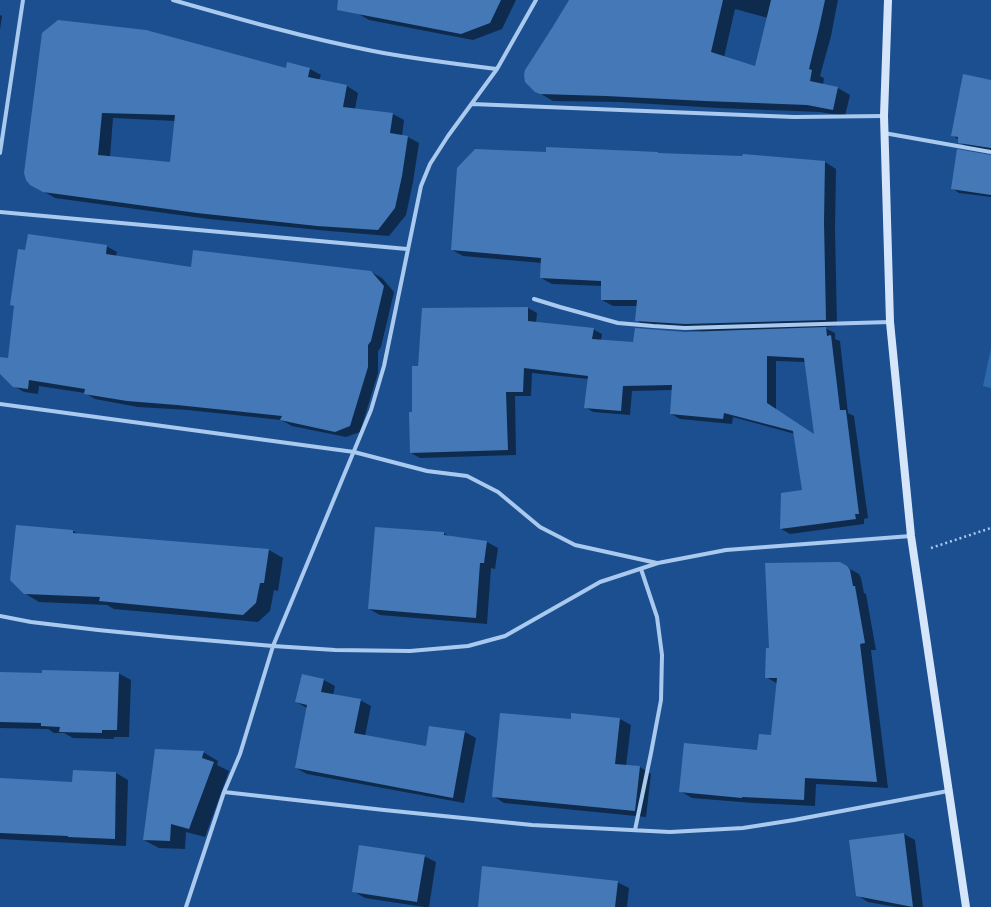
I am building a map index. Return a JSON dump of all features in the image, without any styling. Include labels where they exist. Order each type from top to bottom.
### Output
[{"type":"main road","points":[[888,0],[884,133],[890,322],[911,536],[966,907]]},
{"type":"street","points":[[0,153],[23,0]]},
{"type":"street","points":[[173,0],[307,37],[374,51],[497,69]]},
{"type":"street","points":[[186,907],[224,792],[240,754],[273,646],[371,410],[384,366],[421,186],[430,164],[448,136],[497,69],[536,0]]},
{"type":"street","points":[[472,104],[794,117],[884,116]]},
{"type":"street","points":[[884,133],[991,152]]},
{"type":"street","points":[[0,212],[407,249]]},
{"type":"street","points":[[534,299],[618,323],[653,326],[685,328],[890,322]]},
{"type":"street","points":[[0,404],[354,452],[427,471],[467,476],[498,492],[540,527],[575,545],[658,563]]},
{"type":"street","points":[[0,616],[31,622],[169,638],[335,650],[410,651],[468,646],[505,636],[600,582],[658,563],[726,550],[911,536]]},
{"type":"street","points":[[635,830],[661,700],[662,655],[657,617],[641,569]]},
{"type":"street","points":[[224,792],[532,825],[670,832],[743,828],[948,791]]},
{"type":"path","points":[[914,554],[991,528]]},
{"type":"shaded area","points":[[991,348],[991,388],[983,386]]},
{"type":"building","points":[[338,0],[501,0],[490,23],[461,34],[337,10]]},
{"type":"building","points":[[569,0],[723,0],[711,52],[755,66],[771,0],[825,0],[809,69],[812,70],[810,81],[838,87],[833,110],[807,105],[540,94],[535,92],[525,82],[525,70]]},
{"type":"building","points":[[58,20],[146,30],[286,68],[287,62],[310,68],[308,77],[347,85],[343,107],[393,113],[390,133],[408,136],[402,176],[395,208],[378,230],[317,226],[197,213],[43,192],[30,185],[26,180],[24,173],[42,33]],"holes":[[[102,113],[175,115],[170,162],[98,155]]]},
{"type":"building","points":[[963,74],[991,80],[991,148],[958,143],[958,137],[951,136]]},
{"type":"building","points":[[546,147],[742,156],[743,154],[825,161],[824,222],[826,320],[685,324],[635,321],[637,300],[601,300],[601,281],[540,278],[541,258],[451,250],[457,168],[475,149],[546,152]]},
{"type":"building","points":[[957,149],[991,155],[991,195],[951,189]]},
{"type":"building","points":[[28,234],[107,245],[106,254],[191,267],[193,250],[371,271],[384,286],[371,341],[368,345],[368,367],[350,426],[335,432],[280,420],[282,416],[127,401],[84,394],[85,389],[29,380],[28,389],[13,387],[0,374],[0,357],[8,358],[14,306],[10,305],[18,249],[25,250]]},
{"type":"building","points":[[528,307],[528,321],[594,328],[592,339],[633,342],[635,328],[685,332],[826,327],[827,336],[831,335],[840,410],[846,410],[859,514],[855,514],[856,519],[780,529],[781,493],[802,490],[793,431],[724,413],[723,419],[670,414],[672,385],[623,386],[621,411],[584,408],[588,376],[524,368],[523,392],[506,392],[508,450],[410,453],[409,412],[412,412],[412,366],[418,366],[422,308]],"holes":[[[767,356],[804,358],[814,434],[767,403]]]},
{"type":"building","points":[[16,525],[73,530],[73,533],[269,549],[264,583],[260,583],[256,603],[243,615],[99,601],[100,597],[24,594],[10,580]]},
{"type":"building","points":[[375,527],[444,532],[444,535],[487,541],[484,563],[480,563],[476,618],[368,609]]},
{"type":"building","points":[[840,562],[847,566],[850,570],[853,586],[855,586],[865,643],[860,644],[877,782],[805,778],[804,800],[742,798],[679,792],[684,743],[757,750],[759,734],[771,735],[777,678],[765,678],[766,648],[769,648],[765,563]]},
{"type":"building","points":[[42,670],[119,672],[117,730],[102,730],[102,733],[59,732],[60,727],[41,726],[41,723],[0,722],[0,672],[42,673]]},
{"type":"building","points":[[302,674],[324,679],[321,692],[361,699],[354,733],[426,746],[429,726],[465,731],[453,798],[295,768],[307,705],[295,702]]},
{"type":"building","points":[[500,713],[571,719],[571,713],[620,718],[615,764],[640,766],[635,811],[492,797]]},
{"type":"building","points":[[155,749],[204,751],[202,758],[214,762],[189,829],[171,824],[170,841],[143,840]]},
{"type":"building","points":[[73,770],[116,772],[115,839],[0,833],[0,778],[72,782]]},
{"type":"building","points":[[904,833],[913,907],[856,896],[849,840]]},
{"type":"building","points":[[359,845],[425,855],[417,902],[352,892]]},
{"type":"building","points":[[482,866],[618,881],[615,907],[478,907]]}]
